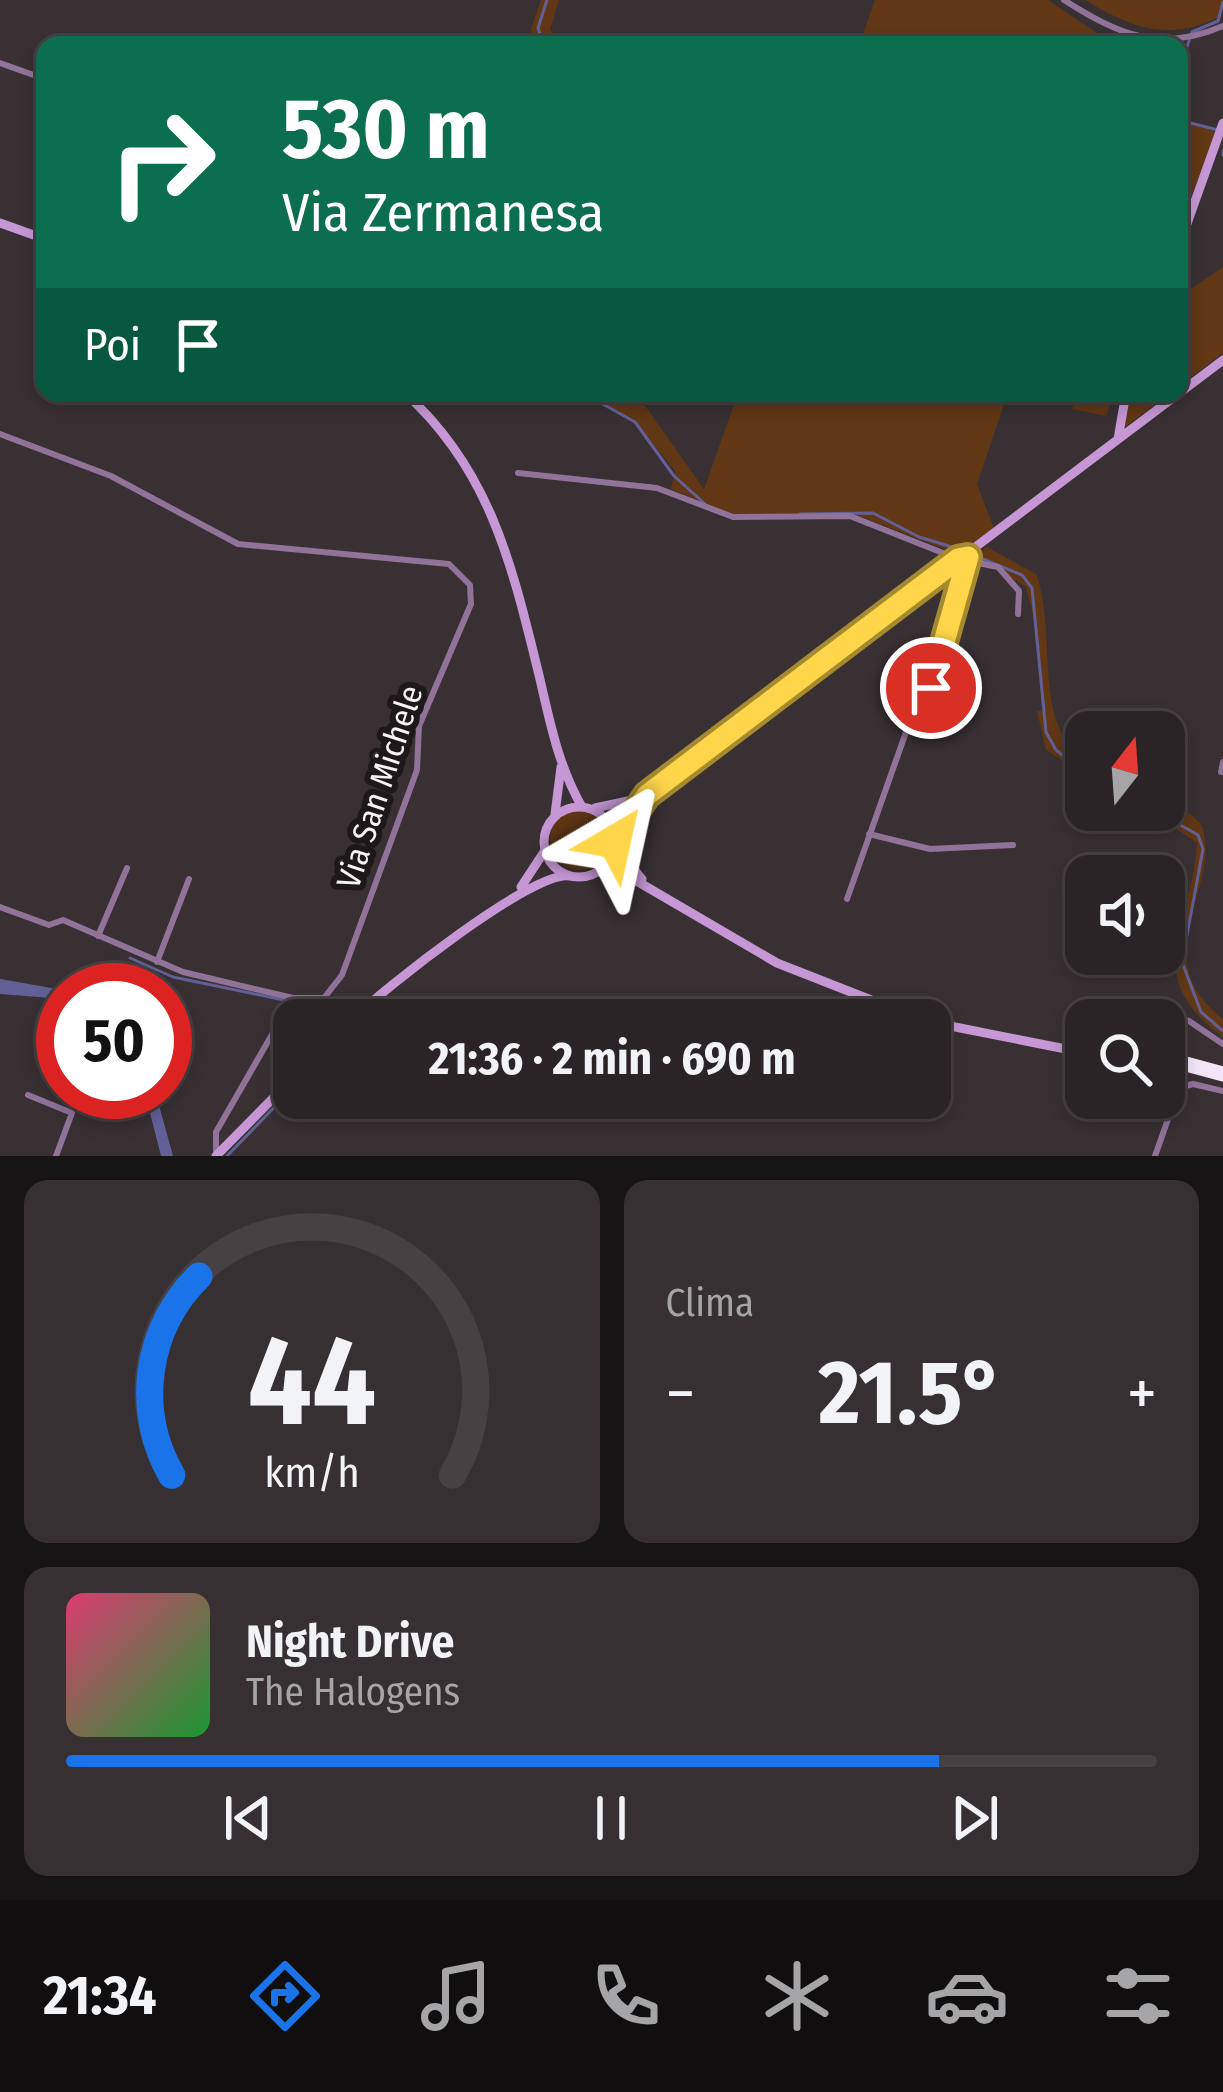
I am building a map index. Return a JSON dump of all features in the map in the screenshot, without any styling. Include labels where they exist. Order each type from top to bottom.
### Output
[{"type":"highway","points":[[1186,1064],[1221,1070]]},
{"type":"main road","points":[[1188,221],[1221,129]]},
{"type":"main road","points":[[0,223],[36,236]]},
{"type":"main road","points":[[1188,387],[1223,361]]},
{"type":"main road","points":[[413,402],[455,448],[492,507],[561,766],[585,807],[606,819],[615,843],[655,890]]},
{"type":"main road","points":[[1118,440],[1124,402]]},
{"type":"main road","points":[[553,818],[585,807],[615,807],[647,795],[1169,402]]},
{"type":"main road","points":[[508,899],[534,872],[544,847],[561,766]]},
{"type":"main road","points":[[598,872],[647,795]]},
{"type":"main road","points":[[544,847],[553,865],[570,876]]},
{"type":"main road","points":[[373,999],[508,899],[551,875],[618,871],[777,963],[869,999]]},
{"type":"main road","points":[[951,1026],[1065,1049]]},
{"type":"main road","points":[[216,1156],[273,1098]]},
{"type":"street","points":[[1064,0],[1125,36]]},
{"type":"street","points":[[1188,39],[1223,26]]},
{"type":"street","points":[[0,63],[36,76]]},
{"type":"street","name":"Via San Michele","points":[[0,434],[111,476],[238,544],[449,564],[470,585],[471,604],[419,726],[417,770],[342,975],[324,998]]},
{"type":"street","points":[[518,473],[658,488],[733,518],[850,516],[966,555],[1011,577],[1019,591],[1018,614]]},
{"type":"street","points":[[847,899],[910,718],[931,688],[966,555]]},
{"type":"street","points":[[1220,772],[1223,762]]},
{"type":"street","points":[[869,834],[931,849],[1013,845]]},
{"type":"street","points":[[98,935],[128,868]]},
{"type":"street","points":[[157,962],[189,879]]},
{"type":"street","points":[[0,908],[50,925],[63,920],[157,962],[292,998],[324,998]]},
{"type":"street","points":[[216,1156],[216,1132],[292,998]]},
{"type":"street","points":[[1185,1021],[1223,1044]]},
{"type":"street","points":[[1155,1156],[1179,1088],[1193,1084],[1223,1091]]},
{"type":"street","points":[[28,1095],[71,1113],[56,1156]]},
{"type":"shaded area","points":[[541,0],[559,0],[550,30],[556,36],[533,36]]},
{"type":"shaded area","points":[[875,0],[1048,0],[1102,36],[862,36]]},
{"type":"shaded area","points":[[1085,0],[1223,0],[1220,16],[1167,30],[1118,18]]},
{"type":"shaded area","points":[[1188,122],[1216,132],[1188,204]]},
{"type":"shaded area","points":[[1223,267],[1223,353],[1188,379],[1188,291]]},
{"type":"shaded area","points":[[601,402],[638,402],[646,407],[704,489],[735,402],[1005,402],[977,484],[994,528],[960,555],[849,512],[733,515],[671,489],[675,471],[634,420]]},
{"type":"shaded area","points":[[1075,402],[1111,402],[1106,416],[1072,409]]},
{"type":"shaded area","points":[[1128,402],[1158,402],[1120,431]]},
{"type":"shaded area","points":[[987,547],[1036,574],[1052,702],[1065,738],[1065,762],[1046,750],[1037,711],[1042,711],[1036,627],[1026,587],[976,556]]},
{"type":"shaded area","points":[[580,810],[601,819],[610,840],[601,861],[580,870],[559,861],[550,840],[559,819]]},
{"type":"shaded area","points":[[1185,811],[1202,826],[1206,849],[1186,947],[1188,971],[1200,995],[1223,1019],[1223,1037],[1197,1014],[1177,975],[1185,975],[1185,908],[1197,843],[1180,831],[1185,831]]},
{"type":"shaded area","points":[[0,979],[36,985],[36,997],[0,994]]},
{"type":"shaded area","points":[[152,1119],[163,1119],[173,1156],[161,1156]]},
{"type":"waterway","points":[[541,36],[538,28],[547,0]]},
{"type":"waterway","points":[[1188,44],[1192,32],[1218,21],[1223,2]]},
{"type":"waterway","points":[[1188,122],[1218,130]]},
{"type":"waterway","points":[[599,402],[635,422],[674,476],[704,503]]},
{"type":"waterway","points":[[800,514],[873,513],[919,537],[962,550]]},
{"type":"waterway","points":[[971,554],[1022,575],[1032,588],[1046,732],[1065,757]]},
{"type":"waterway","points":[[1185,828],[1198,835],[1203,849],[1182,962],[1201,1012],[1223,1031]]},
{"type":"waterway","points":[[130,958],[173,977],[279,999]]},
{"type":"waterway","points":[[227,1156],[273,1109]]},
{"type":"route","points":[[615,841],[622,824],[647,795],[958,559],[968,557],[931,688]]}]
